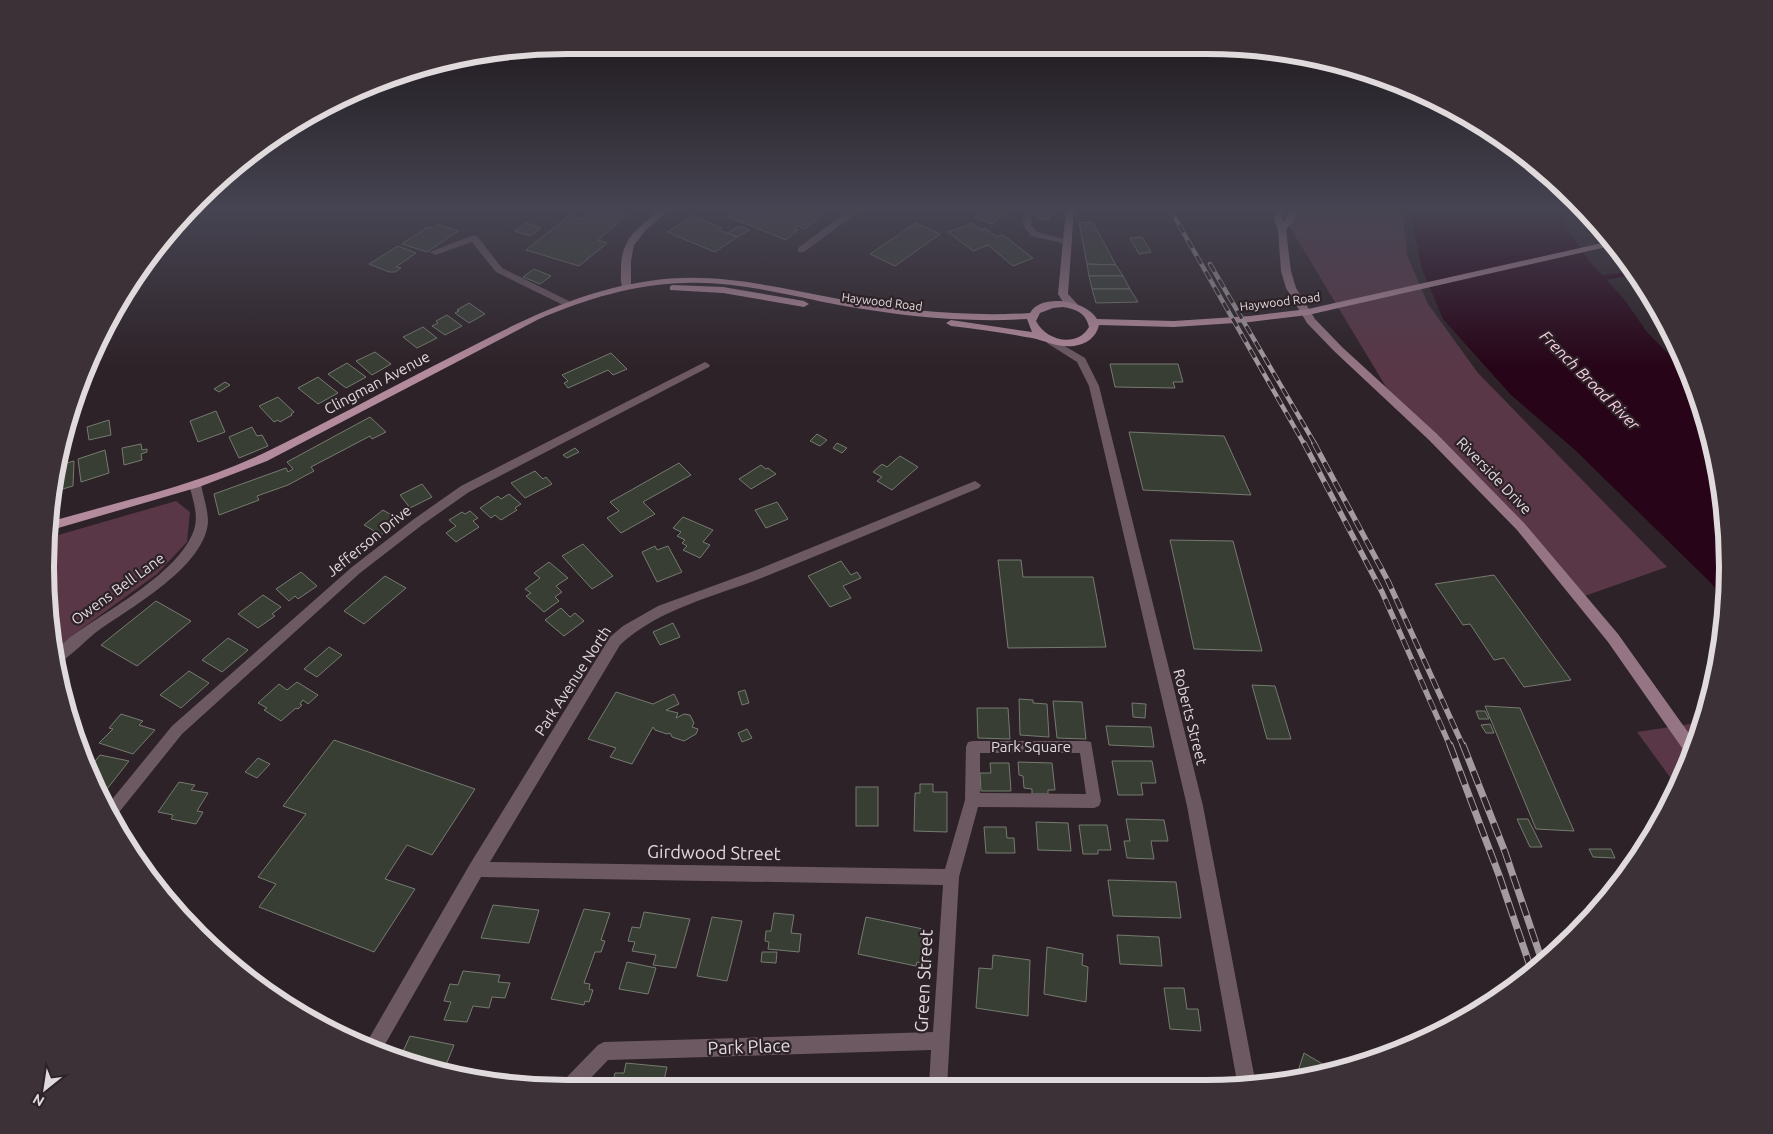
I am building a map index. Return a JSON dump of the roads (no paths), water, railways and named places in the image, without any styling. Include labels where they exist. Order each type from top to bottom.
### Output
[{"type":"main road","points":[[626,262],[626,287]]},
{"type":"main road","points":[[1063,294],[1050,305],[1036,311],[1032,316],[1033,327],[1047,339],[1068,343],[1083,340],[1093,332],[1094,322],[1087,313],[1066,300],[1063,294],[1066,262]]},
{"type":"main road","name":"Riverside Drive","points":[[1285,262],[1291,288],[1311,320],[1338,349],[1433,437],[1521,527],[1613,638],[1688,743]]},
{"type":"main road","name":"Haywood Road","points":[[1094,322],[1174,324],[1250,319],[1316,311],[1527,262]]},
{"type":"main road","name":"Haywood Road","points":[[626,287],[676,281],[714,281],[766,288],[858,309],[1001,328],[1047,339]]},
{"type":"main road","name":"Clingman Avenue","points":[[56,525],[195,484],[263,458],[536,317],[566,304],[626,287]]},
{"type":"main road","points":[[1050,305],[1063,304],[1075,307]]},
{"type":"main road","name":"Haywood Road","points":[[858,309],[1001,319],[1032,316]]},
{"type":"street","points":[[493,262],[499,270],[566,304]]},
{"type":"street","points":[[1047,339],[1081,360]]},
{"type":"street","points":[[1081,360],[1080,348],[1083,340]]},
{"type":"street","name":"Roberts Street","points":[[1081,360],[1094,386],[1195,806],[1245,1079]]},
{"type":"street","name":"Jefferson Drive","points":[[115,808],[177,730],[356,570],[418,522],[466,490],[705,365]]},
{"type":"street","name":"Owens Bell Lane","points":[[62,654],[86,631],[143,593],[179,564],[190,552],[202,524],[195,484]]},
{"type":"street","name":"Park Avenue North","points":[[376,1043],[476,868],[615,641],[629,628],[661,610],[758,574],[975,485]]},
{"type":"street","name":"Park Square","points":[[951,877],[972,800],[973,747],[1086,747],[1094,801],[972,800]]},
{"type":"street","name":"Girdwood Street","points":[[476,868],[951,877]]},
{"type":"street","name":"Green Street","points":[[938,1080],[951,877]]},
{"type":"street","name":"Park Place","points":[[576,1080],[604,1051],[941,1041]]},
{"type":"water","name":"French Broad River","points":[[1420,262],[1590,262],[1624,299],[1647,332],[1676,361],[1680,371],[1702,434],[1715,500],[1718,533],[1718,591],[1574,449],[1511,395],[1443,319]]},
{"type":"waterway","points":[[1597,279],[1627,274]]},
{"type":"railway","points":[[1200,262],[1304,444]]},
{"type":"railway","points":[[1210,264],[1315,444]]},
{"type":"railway","points":[[1304,443],[1382,592],[1450,746]]},
{"type":"railway","points":[[1314,443],[1388,581],[1463,746]]},
{"type":"railway","points":[[1450,745],[1499,875],[1530,965]]},
{"type":"railway","points":[[1463,745],[1505,852],[1540,956]]}]
